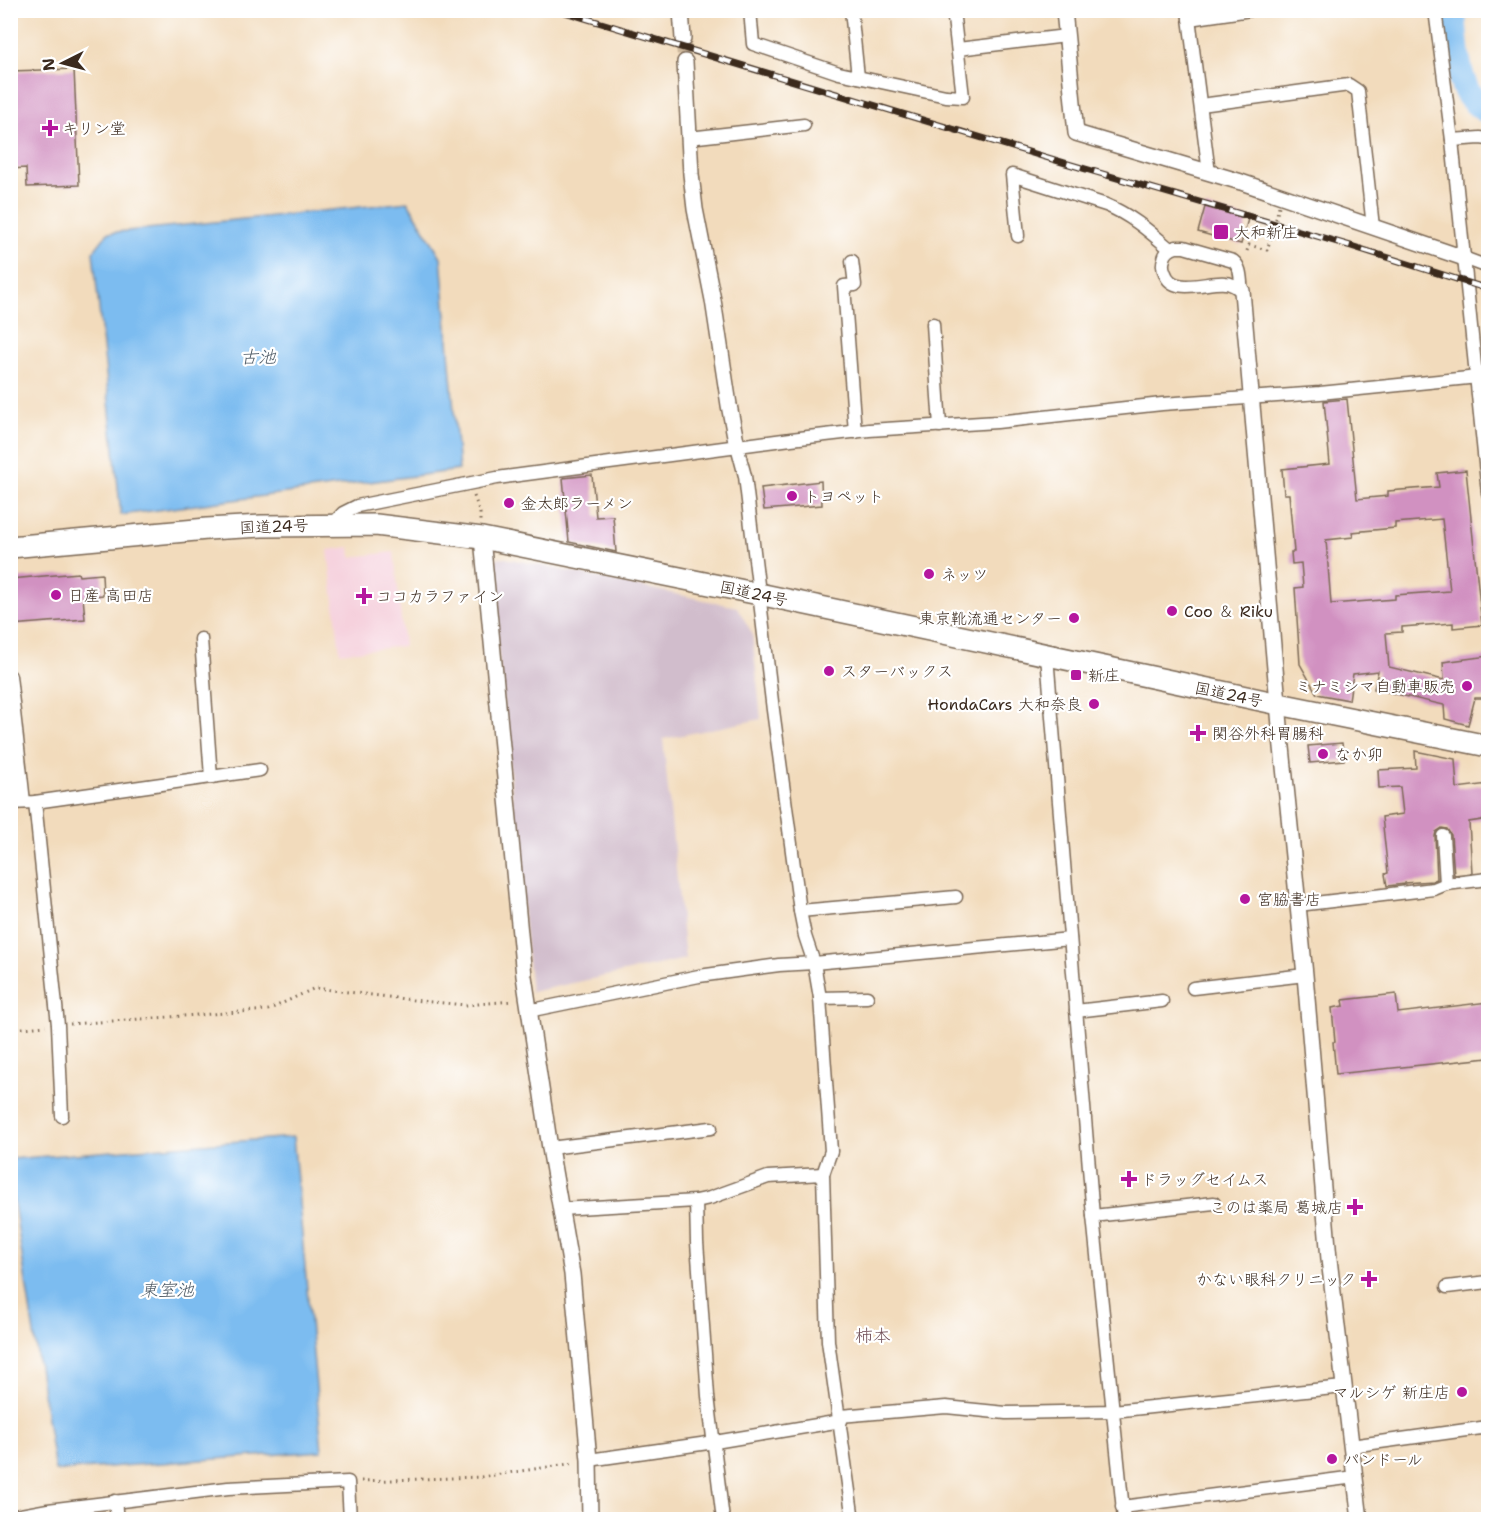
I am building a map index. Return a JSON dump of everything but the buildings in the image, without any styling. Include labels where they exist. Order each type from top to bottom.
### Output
[{"type":"highway","name":"国道24号","points":[[10,547],[262,526],[376,525],[482,538],[1488,746]]},
{"type":"street","points":[[681,10],[683,39]]},
{"type":"street","points":[[750,10],[753,45],[839,73],[946,96],[963,97],[953,10]]},
{"type":"street","points":[[851,10],[858,77]]},
{"type":"street","points":[[1064,10],[1076,133],[1241,182],[1488,267]]},
{"type":"street","points":[[1209,173],[1188,15],[1250,10]]},
{"type":"street","points":[[1435,10],[1464,258],[1482,377],[1488,493]]},
{"type":"street","points":[[958,49],[1066,36]]},
{"type":"street","points":[[685,62],[695,209],[736,446],[745,476],[800,911],[814,963],[820,998],[831,1151],[823,1174],[828,1341],[853,1520]]},
{"type":"street","points":[[1201,105],[1349,85],[1358,91],[1373,227]]},
{"type":"street","points":[[689,138],[804,125]]},
{"type":"street","points":[[1452,140],[1488,139]]},
{"type":"street","points":[[1018,236],[1012,176],[1121,211],[1136,220],[1170,249]]},
{"type":"street","points":[[1242,291],[1234,285],[1223,282],[1180,286],[1173,284],[1167,280],[1164,270],[1163,260],[1166,253],[1170,249],[1184,247],[1233,261],[1238,265],[1239,271],[1242,291],[1305,975],[1329,1259],[1360,1520]]},
{"type":"street","points":[[852,261],[855,285],[844,286],[855,432]]},
{"type":"street","points":[[933,324],[940,426]]},
{"type":"street","points":[[332,525],[343,513],[357,506],[497,478],[736,446],[855,432],[997,422],[1162,404],[1320,393],[1482,377]]},
{"type":"street","points":[[482,538],[522,956],[550,1148],[572,1274],[589,1461],[590,1520]]},
{"type":"street","points":[[201,639],[211,777]]},
{"type":"street","points":[[1047,656],[1093,1216],[1123,1514],[1354,1477]]},
{"type":"street","points":[[10,676],[58,1025],[62,1116]]},
{"type":"street","points":[[10,803],[260,770]]},
{"type":"street","points":[[1443,836],[1446,884]]},
{"type":"street","points":[[1298,905],[1434,889],[1446,884],[1488,879]]},
{"type":"street","points":[[800,911],[956,897]]},
{"type":"street","points":[[528,1005],[779,965],[1070,939]]},
{"type":"street","points":[[1193,988],[1305,975]]},
{"type":"street","points":[[820,998],[867,997]]},
{"type":"street","points":[[1076,1011],[1162,1000]]},
{"type":"street","points":[[550,1148],[711,1128]]},
{"type":"street","points":[[560,1209],[696,1201],[768,1177],[823,1174]]},
{"type":"street","points":[[696,1201],[708,1396],[723,1520]]},
{"type":"street","points":[[1093,1216],[1214,1203]]},
{"type":"street","points":[[1447,1287],[1488,1282]]},
{"type":"street","points":[[589,1461],[715,1442],[840,1419],[946,1407],[1006,1413],[1113,1411],[1343,1388]]},
{"type":"street","points":[[1351,1446],[1488,1427]]},
{"type":"street","points":[[10,1516],[228,1488],[348,1482],[350,1520]]},
{"type":"street","points":[[115,1501],[117,1520]]},
{"type":"path","points":[[1247,251],[1249,245],[1267,250],[1279,206]]},
{"type":"path","points":[[467,484],[477,503],[482,538]]},
{"type":"path","points":[[10,1029],[268,1010],[315,988],[466,1005],[528,1005]]},
{"type":"path","points":[[348,1482],[481,1478],[589,1461]]},
{"type":"shaded area","points":[[350,547],[351,557],[394,552],[404,646],[340,653],[328,550]]},
{"type":"shaded area","points":[[500,557],[737,607],[752,633],[761,719],[663,739],[685,959],[531,992],[490,565]]},
{"type":"water","name":"古池","points":[[408,202],[441,257],[459,470],[121,515],[93,252],[108,233]]},
{"type":"water","name":"東室池","points":[[293,1137],[322,1451],[55,1471],[11,1184],[11,1159]]},
{"type":"waterway","points":[[1452,10],[1456,52],[1463,83],[1471,98],[1488,111]]},
{"type":"tunnel","points":[[683,39],[685,62]]},
{"type":"railway","points":[[558,10],[1065,163],[1351,246],[1488,289]]},
{"type":"place","name":"キリン堂","points":[[50,128]]},
{"type":"place","name":"大和新庄","points":[[1221,232]]},
{"type":"place","name":"トヨペット","points":[[792,496]]},
{"type":"place","name":"金太郎ラーメン","points":[[509,503]]},
{"type":"place","name":"ネッツ","points":[[929,574]]},
{"type":"place","name":"日産 高田店","points":[[56,595]]},
{"type":"place","name":"ココカラファイン","points":[[364,596]]},
{"type":"place","name":"Coo ＆ Riku","points":[[1172,611]]},
{"type":"place","name":"東京靴流通センター","points":[[1074,618]]},
{"type":"place","name":"スターバックス","points":[[829,671]]},
{"type":"place","name":"新庄","points":[[1076,675]]},
{"type":"place","name":"ミナミシマ自動車販売","points":[[1467,686]]},
{"type":"place","name":"HondaCars 大和奈良","points":[[1094,704]]},
{"type":"place","name":"関谷外科胃腸科","points":[[1198,733]]},
{"type":"place","name":"なか卯","points":[[1323,754]]},
{"type":"place","name":"宮脇書店","points":[[1245,899]]},
{"type":"place","name":"ドラッグセイムス","points":[[1129,1179]]},
{"type":"place","name":"このは薬局 葛城店","points":[[1355,1207]]},
{"type":"place","name":"かない眼科クリニック","points":[[1369,1279]]},
{"type":"place","name":"マルシゲ 新庄店","points":[[1462,1392]]},
{"type":"place","name":"パンドール","points":[[1332,1459]]},
{"type":"district","name":"柿本","points":[[873,1336]]}]
